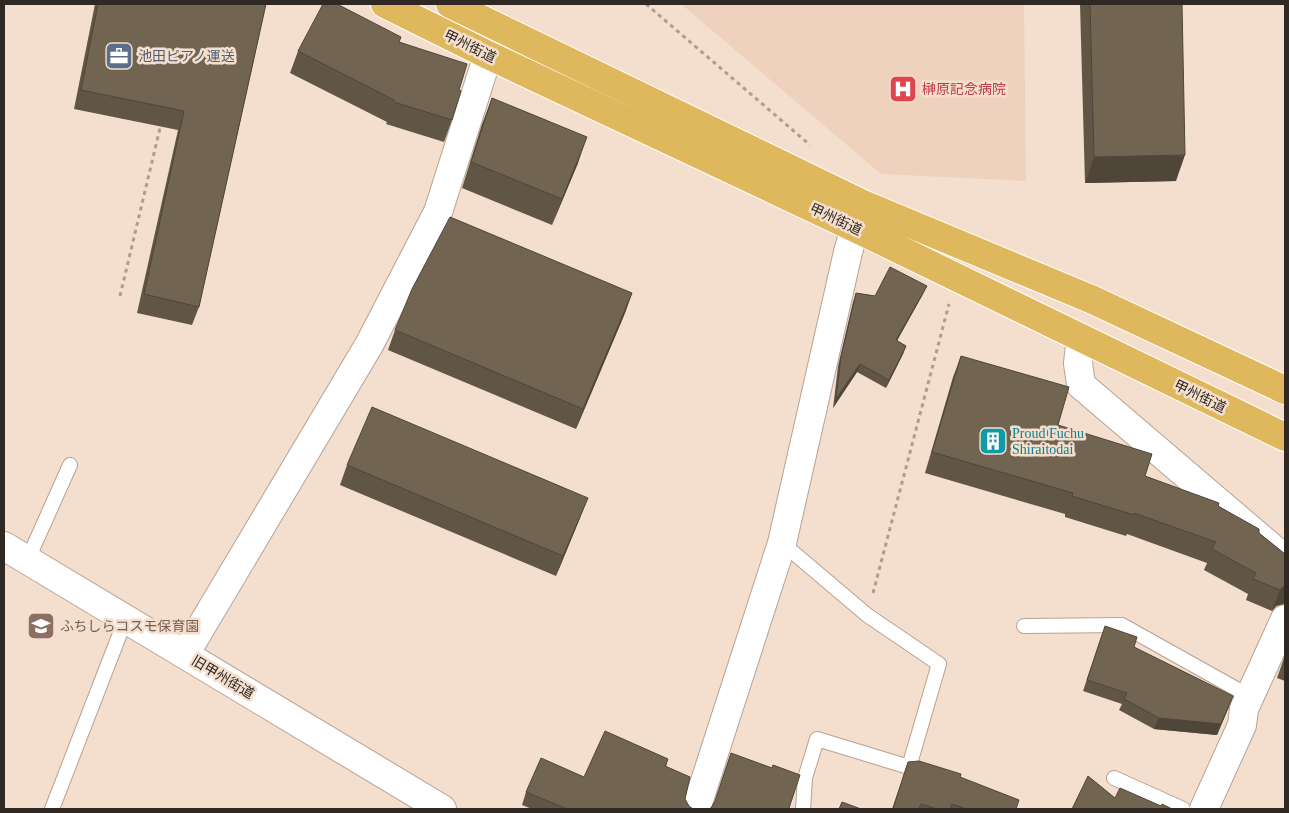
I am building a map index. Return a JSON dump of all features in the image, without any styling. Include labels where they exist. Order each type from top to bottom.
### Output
[{"type":"highway","name":"甲州街道","points":[[385,4],[488,55],[855,228],[1285,437]]},
{"type":"highway","name":"甲州街道","points":[[450,4],[864,205],[1093,300],[1285,390]]},
{"type":"street","points":[[185,654],[369,345],[438,212],[488,55]]},
{"type":"street","points":[[696,809],[782,543],[855,228]]},
{"type":"street","points":[[1080,338],[1078,363],[1081,385],[1285,559]]},
{"type":"street","name":"旧甲州街道","points":[[4,546],[442,809]]},
{"type":"street","points":[[1204,809],[1242,725],[1244,709],[1249,696],[1285,619]]},
{"type":"lane","points":[[28,559],[70,466]]},
{"type":"lane","points":[[782,543],[867,615],[939,664],[909,767],[817,738],[805,778],[803,809]]},
{"type":"lane","points":[[52,809],[126,618]]},
{"type":"lane","points":[[1024,626],[1122,625],[1249,696]]},
{"type":"lane","points":[[1114,778],[1183,809]]},
{"type":"path","points":[[646,4],[811,146]]},
{"type":"path","points":[[120,296],[162,117]]},
{"type":"path","points":[[867,615],[950,300]]},
{"type":"shaded area","name":"榊原記念病院","points":[[681,4],[1024,4],[1026,181],[881,174]]},
{"type":"building","points":[[98,4],[266,4],[199,307],[144,294],[184,111],[81,90]]},
{"type":"building","points":[[323,4],[337,4],[401,37],[399,42],[467,64],[452,120],[394,102],[394,100],[298,51]]},
{"type":"building","points":[[1090,4],[1182,4],[1185,155],[1094,157]]},
{"type":"building","points":[[492,98],[587,137],[562,199],[471,162]]},
{"type":"building","points":[[450,217],[632,293],[583,409],[395,330],[412,289]]},
{"type":"building","points":[[890,267],[927,286],[896,340],[906,346],[889,380],[860,364],[836,399],[841,357],[856,293],[875,296]]},
{"type":"building","points":[[961,356],[1069,387],[1058,425],[1152,454],[1145,476],[1219,503],[1218,506],[1259,529],[1259,533],[1285,554],[1285,585],[1280,590],[1253,579],[1256,573],[1212,549],[1216,542],[1134,513],[1134,515],[1072,496],[1073,493],[932,452]]},
{"type":"building","points":[[372,407],[588,498],[563,556],[347,465]]},
{"type":"building","points":[[1105,626],[1137,637],[1134,647],[1233,696],[1221,724],[1159,718],[1124,699],[1127,693],[1087,680]]},
{"type":"building","points":[[605,731],[668,759],[665,766],[690,777],[685,799],[693,809],[567,809],[526,792],[541,758],[584,777]]},
{"type":"building","points":[[731,753],[772,768],[773,765],[800,775],[789,808],[792,809],[708,809],[711,808],[715,801]]},
{"type":"building","points":[[919,761],[961,774],[960,777],[1019,800],[1016,809],[966,809],[952,804],[950,809],[937,809],[921,804],[919,809],[893,809],[908,762]]},
{"type":"building","points":[[1088,776],[1115,798],[1120,788],[1172,809],[1072,809]]},
{"type":"building","points":[[842,802],[861,809],[839,809]]},
{"type":"place","name":"池田ピアノ運送","points":[[119,56]]},
{"type":"place","name":"榊原記念病院","points":[[903,89]]},
{"type":"place","name":"Proud Fuchu Shiraitodai","points":[[993,441]]},
{"type":"place","name":"ふちしらコスモ保育園","points":[[41,626]]}]
